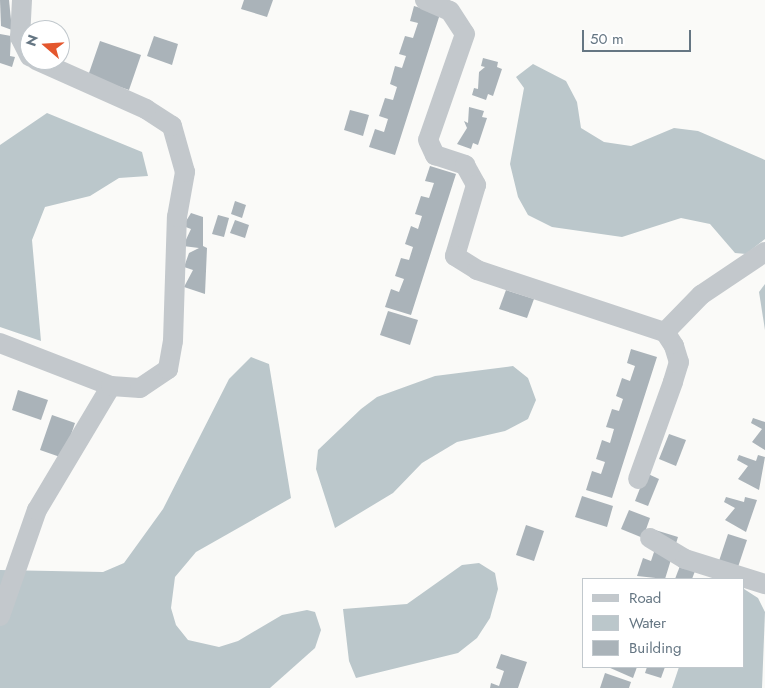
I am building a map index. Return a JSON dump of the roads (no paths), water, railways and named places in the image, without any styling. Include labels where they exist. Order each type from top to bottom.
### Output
[{"type":"street","points":[[21,20],[22,0]]},
{"type":"street","points":[[425,0],[450,11],[465,34],[428,140],[435,155],[465,166],[476,185],[455,256],[477,270],[665,332],[678,362],[638,479]]},
{"type":"street","points":[[0,343],[111,386],[140,388],[168,369],[173,341],[177,216],[185,172],[182,149],[172,126],[146,109],[58,70]]},
{"type":"street","points":[[665,332],[701,295],[765,252]]},
{"type":"street","points":[[0,616],[37,510],[111,386]]},
{"type":"street","points":[[650,538],[684,558],[765,584]]},
{"type":"water","points":[[533,64],[566,81],[577,102],[581,128],[604,142],[631,146],[674,128],[698,131],[765,160],[765,239],[746,254],[735,253],[710,224],[681,218],[622,237],[552,227],[528,215],[518,197],[510,164],[524,88],[516,77]]},
{"type":"water","points":[[47,113],[142,152],[148,176],[119,178],[90,196],[45,207],[32,240],[41,341],[0,327],[0,145]]},
{"type":"water","points":[[765,284],[765,330],[759,292]]},
{"type":"water","points":[[251,357],[269,364],[291,498],[196,552],[175,577],[171,608],[176,625],[188,640],[219,647],[238,641],[282,615],[307,610],[315,612],[321,630],[315,648],[270,688],[0,688],[0,570],[103,572],[124,563],[163,509],[229,379]]},
{"type":"water","points":[[513,366],[528,378],[536,400],[528,419],[505,431],[457,442],[422,463],[393,493],[335,528],[316,469],[318,450],[361,409],[377,397],[435,376]]},
{"type":"water","points":[[479,563],[495,573],[498,589],[490,618],[477,638],[458,653],[356,678],[349,661],[343,609],[407,604],[462,565]]},
{"type":"water","points":[[745,590],[758,598],[765,612],[762,688],[672,688],[679,668],[745,668]]}]
